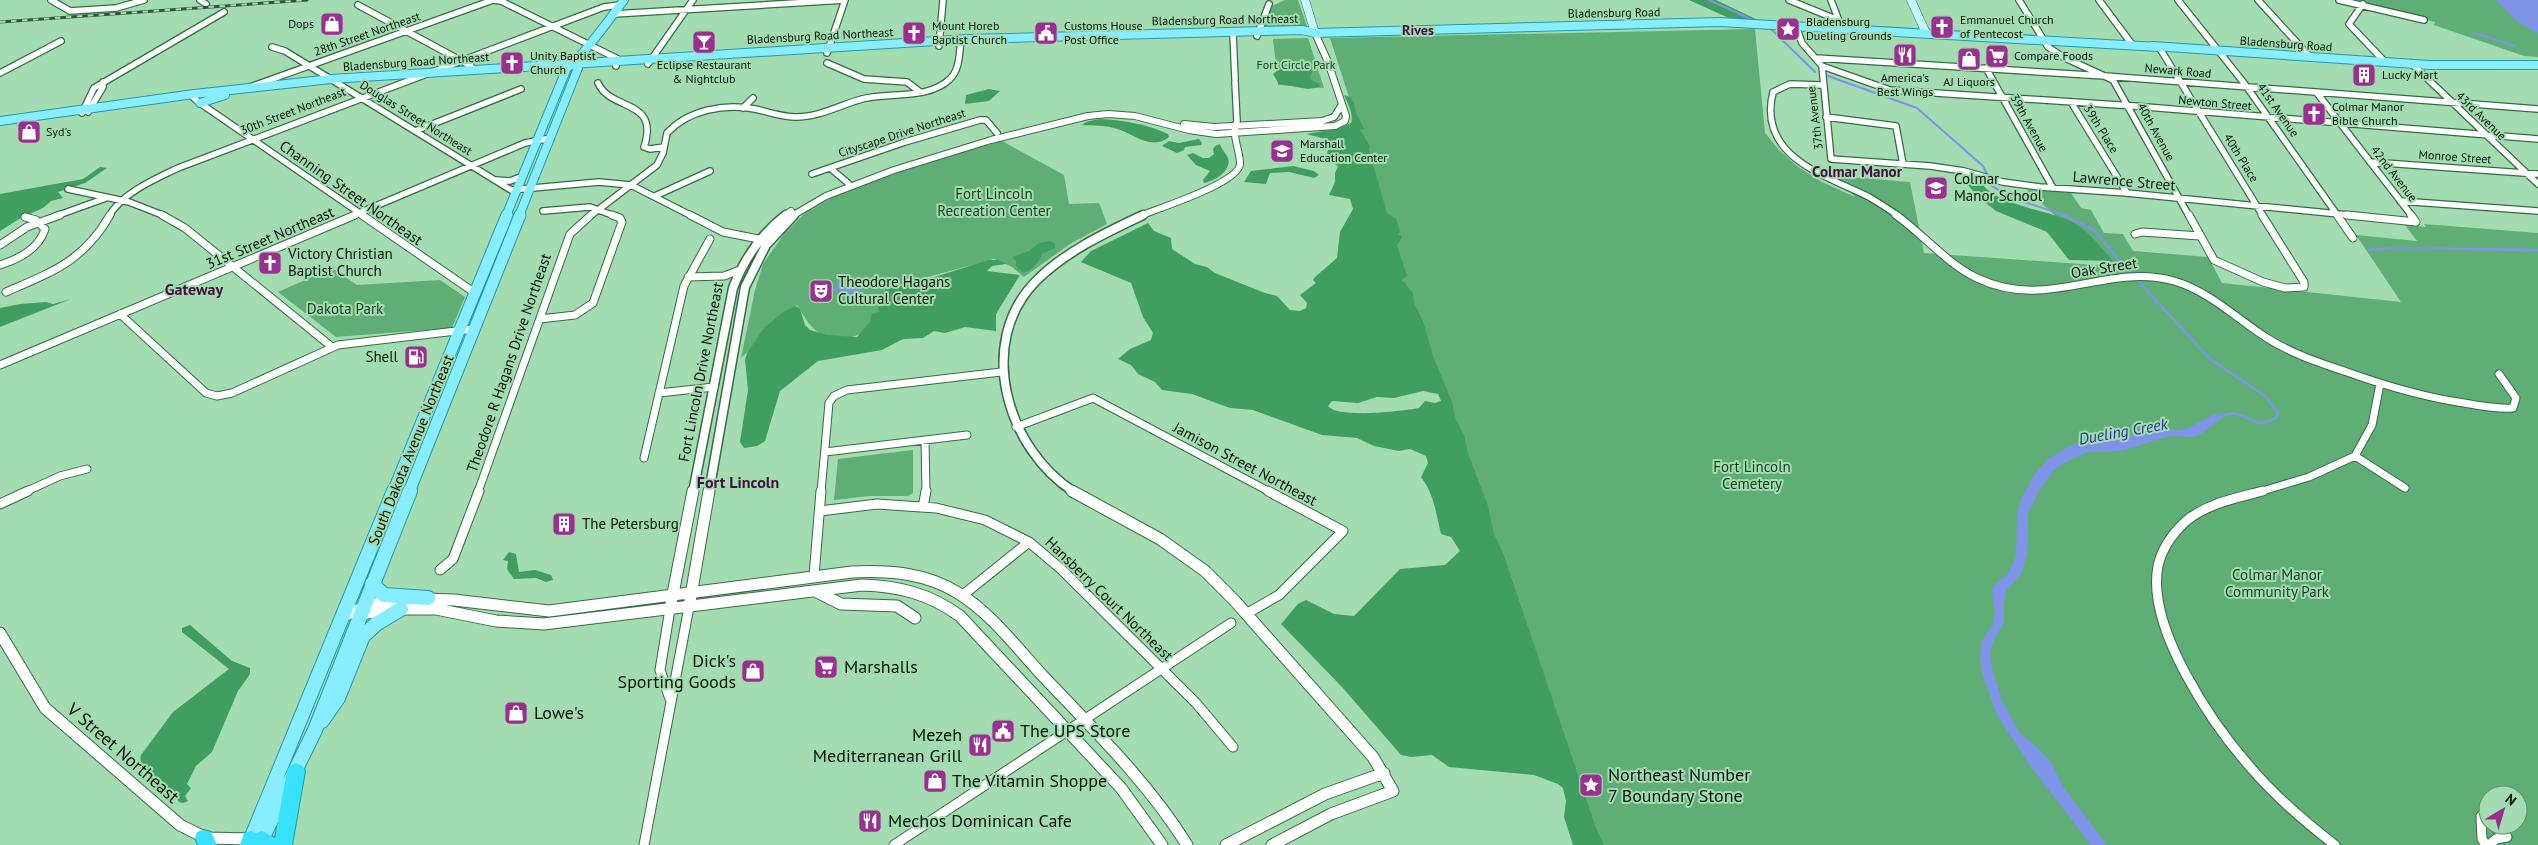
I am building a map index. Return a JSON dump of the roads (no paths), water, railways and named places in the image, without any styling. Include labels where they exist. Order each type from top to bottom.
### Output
[{"type":"highway","points":[[282,845],[296,770]]},
{"type":"main road","points":[[1304,0],[1315,33]]},
{"type":"main road","points":[[1911,0],[1926,32]]},
{"type":"main road","name":"South Dakota Avenue Northeast","points":[[258,843],[342,616],[559,88],[588,44],[622,3]]},
{"type":"main road","name":"Bladensburg Road","points":[[1315,33],[1726,26],[1731,24],[1926,32],[2118,44],[2148,48],[2159,47]]},
{"type":"main road","name":"Bladensburg Road Northeast","points":[[334,81],[417,78],[617,63],[961,42],[1257,34],[1307,35],[1315,33]]},
{"type":"main road","name":"Bladensburg Road","points":[[2118,44],[2131,43],[2159,47],[2454,66],[2538,63]]},
{"type":"main road","name":"Bladensburg Road Northeast","points":[[0,123],[247,89],[472,71],[573,67]]},
{"type":"main road","name":"South Dakota Avenue Northeast","points":[[258,843],[315,730],[473,329],[551,138],[570,87],[573,67]]},
{"type":"main road","points":[[559,88],[570,87]]},
{"type":"main road","name":"Bladensburg Road Northeast","points":[[193,96],[232,93],[247,89]]},
{"type":"main road","points":[[200,104],[232,93]]},
{"type":"main road","points":[[422,422],[438,420]]},
{"type":"main road","points":[[372,584],[384,594],[428,598]]},
{"type":"main road","points":[[315,730],[338,698],[363,636],[376,624],[401,609]]},
{"type":"street","points":[[51,0],[66,11],[119,7],[144,0]]},
{"type":"street","points":[[200,0],[206,4]]},
{"type":"street","points":[[497,0],[618,59],[617,63]]},
{"type":"street","name":"28th Street Northeast","points":[[247,89],[308,65],[497,0]]},
{"type":"street","points":[[650,61],[693,0]]},
{"type":"street","points":[[614,14],[845,0],[828,50]]},
{"type":"street","points":[[939,44],[943,0]]},
{"type":"street","points":[[1789,0],[1838,20]]},
{"type":"street","points":[[1831,0],[1842,28]]},
{"type":"street","name":"40th Avenue","points":[[2019,0],[2048,47],[2057,54],[2113,80],[2210,254]]},
{"type":"street","points":[[2099,0],[2131,43]]},
{"type":"street","name":"41st Avenue","points":[[2178,0],[2221,51],[2353,238]]},
{"type":"street","points":[[2258,0],[2310,57]]},
{"type":"street","points":[[2339,0],[2363,4],[2424,20]]},
{"type":"street","name":"30th Street Northeast","points":[[6,292],[52,271],[82,252],[102,232],[112,212],[170,171],[552,26],[604,7],[622,3]]},
{"type":"street","points":[[1257,34],[1269,4]]},
{"type":"street","points":[[2363,4],[2349,24],[2384,61]]},
{"type":"street","points":[[358,5],[461,61],[472,68],[472,71]]},
{"type":"street","points":[[86,111],[94,88],[224,12]]},
{"type":"street","points":[[1796,26],[1803,46],[1822,66]]},
{"type":"street","name":"Fort Lincoln Drive Northeast","points":[[670,609],[735,283],[740,270],[759,239],[771,226],[826,196],[912,164],[990,140],[1084,117],[1125,114],[1198,133],[1335,126],[1344,121],[1346,116],[1341,106],[1328,62],[1315,33]]},
{"type":"street","points":[[1233,35],[1237,121],[1235,130],[1240,165],[1236,173],[1229,180],[1098,235],[1063,257],[1040,278],[1021,300],[1010,323],[1002,350],[1001,372],[1016,427],[1031,453],[1058,481],[1086,500],[1149,531],[1182,552],[1218,583],[1373,757],[1384,773],[1393,791],[1331,814],[1272,845]]},
{"type":"street","points":[[0,73],[61,41]]},
{"type":"street","name":"Theodore R Hagans Drive Northeast","points":[[440,570],[453,559],[500,434],[570,234],[599,209],[660,163],[664,155],[663,141],[668,131],[688,117],[716,109],[743,108],[776,115],[801,117],[824,113],[868,98],[920,92],[943,84],[956,74],[959,67],[961,42]]},
{"type":"street","name":"Douglas Street Northeast","points":[[272,47],[285,51],[511,190],[517,190]]},
{"type":"street","name":"40th Place","points":[[2159,47],[2165,60],[2180,81],[2304,282],[2304,287],[2285,288],[2263,282],[2214,260],[2210,254]]},
{"type":"street","name":"Newark Road","points":[[1816,58],[2180,81],[2454,104],[2538,109]]},
{"type":"street","name":"43rd Avenue","points":[[2411,62],[2538,184]]},
{"type":"street","points":[[827,63],[866,79],[906,81],[915,86],[920,92]]},
{"type":"street","points":[[2071,74],[2081,71],[2080,65]]},
{"type":"street","name":"37th Avenue","points":[[1822,66],[1822,85],[1831,159]]},
{"type":"street","name":"Newton Street","points":[[1822,66],[1890,90],[2198,111],[2341,125],[2538,139]]},
{"type":"street","name":"39th Avenue","points":[[1986,68],[2054,188]]},
{"type":"street","points":[[598,84],[602,92],[637,111],[642,116],[649,132],[644,147],[653,149],[664,147]]},
{"type":"street","name":"Oak Street","points":[[1822,85],[1793,85],[1781,87],[1773,92],[1771,98],[1774,125],[1782,145],[1816,172],[1882,205],[1963,272],[1992,285],[2029,291],[2079,287],[2130,276],[2161,278],[2186,285],[2218,303],[2281,346],[2380,384],[2411,393],[2467,404],[2502,409],[2513,408],[2516,398],[2499,374]]},
{"type":"street","points":[[415,131],[521,89]]},
{"type":"street","name":"42nd Avenue","points":[[2317,93],[2416,222]]},
{"type":"street","name":"Channing Street Northeast","points":[[193,96],[200,104],[475,293]]},
{"type":"street","points":[[743,108],[752,98]]},
{"type":"street","name":"39th Place","points":[[2071,102],[2126,193]]},
{"type":"street","name":"Fort Lincoln Drive Northeast","points":[[689,607],[745,288],[756,261],[790,215],[813,198],[906,161],[997,133],[1080,113],[1112,109],[1148,113],[1188,125],[1235,130]]},
{"type":"street","points":[[1826,117],[1896,126],[1903,164]]},
{"type":"street","name":"Cityscape Drive Northeast","points":[[830,168],[905,142],[980,120],[986,120],[997,133]]},
{"type":"street","name":"31st Street Northeast","points":[[0,365],[472,166],[538,139],[551,138]]},
{"type":"street","name":"Lawrence Street","points":[[1831,159],[1946,168],[2003,182],[2054,188],[2180,198],[2416,222]]},
{"type":"street","name":"Monroe Street","points":[[2370,162],[2538,174]]},
{"type":"street","points":[[812,174],[830,168]]},
{"type":"street","name":"Cityscape Drive Northeast","points":[[830,168],[848,183]]},
{"type":"street","points":[[655,196],[710,171]]},
{"type":"street","points":[[496,180],[510,181],[523,176]]},
{"type":"street","points":[[517,190],[599,182],[631,185],[723,232],[770,241]]},
{"type":"street","points":[[68,189],[126,201],[169,218],[233,266],[332,347]]},
{"type":"street","points":[[106,198],[105,202],[112,212]]},
{"type":"street","points":[[0,245],[27,227],[106,198]]},
{"type":"street","points":[[2400,201],[2538,211]]},
{"type":"street","points":[[540,319],[574,316],[586,310],[593,303],[622,222],[620,218],[599,209],[582,206],[543,211]]},
{"type":"street","points":[[0,265],[28,250],[41,240],[45,229],[41,223],[25,217]]},
{"type":"street","points":[[2135,234],[2142,232],[2200,236]]},
{"type":"street","points":[[644,458],[687,279],[710,240]]},
{"type":"street","points":[[687,279],[726,275],[740,270]]},
{"type":"street","points":[[687,279],[723,280],[735,283]]},
{"type":"street","points":[[120,314],[206,393],[214,396],[225,396],[332,347],[473,329]]},
{"type":"street","points":[[814,576],[830,403],[839,393],[1001,372]]},
{"type":"street","points":[[2335,845],[2273,792],[2250,768],[2212,718],[2184,670],[2168,634],[2161,610],[2157,575],[2160,561],[2171,536],[2194,516],[2218,505],[2320,474],[2356,456],[2372,425],[2380,384]]},
{"type":"street","points":[[659,393],[714,387]]},
{"type":"street","name":"Jamison Street Northeast","points":[[1016,427],[1055,414],[1093,398],[1343,531],[1279,595],[1246,614]]},
{"type":"street","points":[[825,452],[967,435]]},
{"type":"street","points":[[923,506],[926,496],[925,440]]},
{"type":"street","points":[[2356,456],[2405,488]]},
{"type":"street","points":[[0,504],[60,476],[87,469]]},
{"type":"street","points":[[692,504],[706,502]]},
{"type":"street","name":"Hansberry Court Northeast","points":[[820,510],[878,504],[923,506],[985,520],[1029,542],[1061,569],[1196,703],[1233,747]]},
{"type":"street","points":[[963,595],[1029,542]]},
{"type":"street","points":[[361,611],[374,604],[428,598],[462,600],[539,611],[577,609],[814,576],[864,571],[902,572],[941,582],[963,595],[981,610],[1084,719],[1148,790],[1187,845]]},
{"type":"street","points":[[342,616],[361,611],[436,609],[501,621],[544,624],[862,585],[912,590],[938,600],[966,622],[1121,788],[1162,845]]},
{"type":"street","points":[[815,591],[841,604],[897,606],[916,618]]},
{"type":"street","points":[[644,845],[670,699],[678,679],[689,607]]},
{"type":"street","points":[[670,609],[660,670],[670,699]]},
{"type":"street","points":[[894,845],[1231,623]]},
{"type":"street","name":"V Street Northeast","points":[[0,633],[32,690],[50,713],[180,825],[206,842],[258,843]]},
{"type":"street","points":[[1226,845],[1324,794],[1384,773]]},
{"type":"street","points":[[2488,845],[2496,839],[2507,837],[2504,835]]},
{"type":"water","points":[[2496,0],[2538,0],[2538,34],[2518,22]]},
{"type":"water","points":[[842,281],[865,286],[857,294],[832,290]]},
{"type":"water","points":[[2215,414],[2222,415],[2223,417],[2201,434],[2192,437],[2170,436],[2121,451],[2088,452],[2064,463],[2054,470],[2040,489],[2028,513],[2027,553],[2020,576],[2006,591],[2004,622],[1992,644],[1990,653],[1992,668],[2002,701],[2019,732],[2041,751],[2052,764],[2063,787],[2107,845],[2091,845],[2031,767],[1997,715],[1982,673],[1980,653],[1982,640],[1993,624],[1995,614],[1992,590],[1996,583],[2008,574],[2016,556],[2017,514],[2021,499],[2037,471],[2047,460],[2069,446],[2098,435],[2109,433],[2132,435],[2165,429],[2184,430]]},
{"type":"waterway","points":[[1709,0],[1753,20]]},
{"type":"waterway","points":[[1771,29],[1815,72]]},
{"type":"waterway","points":[[2475,33],[2515,46]]},
{"type":"waterway","points":[[1828,76],[1917,108],[1983,166],[1987,174]]},
{"type":"waterway","points":[[1986,182],[2009,197],[2067,216]]},
{"type":"waterway","points":[[2063,215],[2094,230],[2129,272]]},
{"type":"waterway","points":[[2369,250],[2397,248],[2538,250]]},
{"type":"waterway","name":"Dueling Creek","points":[[2137,280],[2210,359],[2265,396],[2278,412],[2277,417],[2265,423],[2256,422],[2236,414],[2220,416]]},
{"type":"railway","points":[[0,22],[307,0]]},
{"type":"place","name":"Dops","points":[[332,24]]},
{"type":"place","name":"Emmanuel Church of Pentecost","points":[[1942,27]]},
{"type":"place","name":"Bladensburg Dueling Grounds","points":[[1788,29]]},
{"type":"place","name":"Mount Horeb Baptist Church","points":[[914,33]]},
{"type":"place","name":"Customs House Post Office","points":[[1046,33]]},
{"type":"place","name":"Eclipse Restaurant & Nightclub","points":[[704,42]]},
{"type":"place","name":"America's Best Wings","points":[[1905,55]]},
{"type":"place","name":"Compare Foods","points":[[1997,56]]},
{"type":"place","name":"AJ Liquors","points":[[1969,59]]},
{"type":"place","name":"Unity Baptist Church","points":[[512,63]]},
{"type":"place","name":"Lucky Mart","points":[[2364,75]]},
{"type":"place","name":"Colmar Manor Bible Church","points":[[2314,114]]},
{"type":"place","name":"Syd's","points":[[29,132]]},
{"type":"place","name":"Marshall Education Center","points":[[1282,151]]},
{"type":"place","name":"Colmar Manor School","points":[[1936,188]]},
{"type":"place","name":"Victory Christian Baptist Church","points":[[270,263]]},
{"type":"place","name":"Theodore Hagans Cultural Center","points":[[821,291]]},
{"type":"place","name":"Shell","points":[[416,357]]},
{"type":"place","name":"The Petersburg","points":[[564,524]]},
{"type":"place","name":"Marshalls","points":[[826,667]]},
{"type":"place","name":"Dick's Sporting Goods","points":[[753,671]]},
{"type":"place","name":"Lowe's","points":[[516,713]]},
{"type":"place","name":"The UPS Store","points":[[1003,731]]},
{"type":"place","name":"Mezeh Mediterranean Grill","points":[[980,745]]},
{"type":"place","name":"The Vitamin Shoppe","points":[[935,781]]},
{"type":"place","name":"Northeast Number 7 Boundary Stone","points":[[1591,785]]},
{"type":"place","name":"Mechos Dominican Cafe","points":[[870,821]]},
{"type":"district","name":"Rives","points":[[1418,30]]},
{"type":"district","name":"Colmar Manor","points":[[1857,172]]},
{"type":"district","name":"Gateway","points":[[194,289]]},
{"type":"district","name":"Fort Lincoln","points":[[738,482]]},
{"type":"park label","name":"Fort Circle Park","points":[[1296,65]]},
{"type":"park label","name":"Fort Lincoln Recreation Center","points":[[994,202]]},
{"type":"park label","name":"Dakota Park","points":[[345,309]]},
{"type":"park label","name":"Fort Lincoln Cemetery","points":[[1752,476]]},
{"type":"park label","name":"Colmar Manor Community Park","points":[[2277,584]]}]
